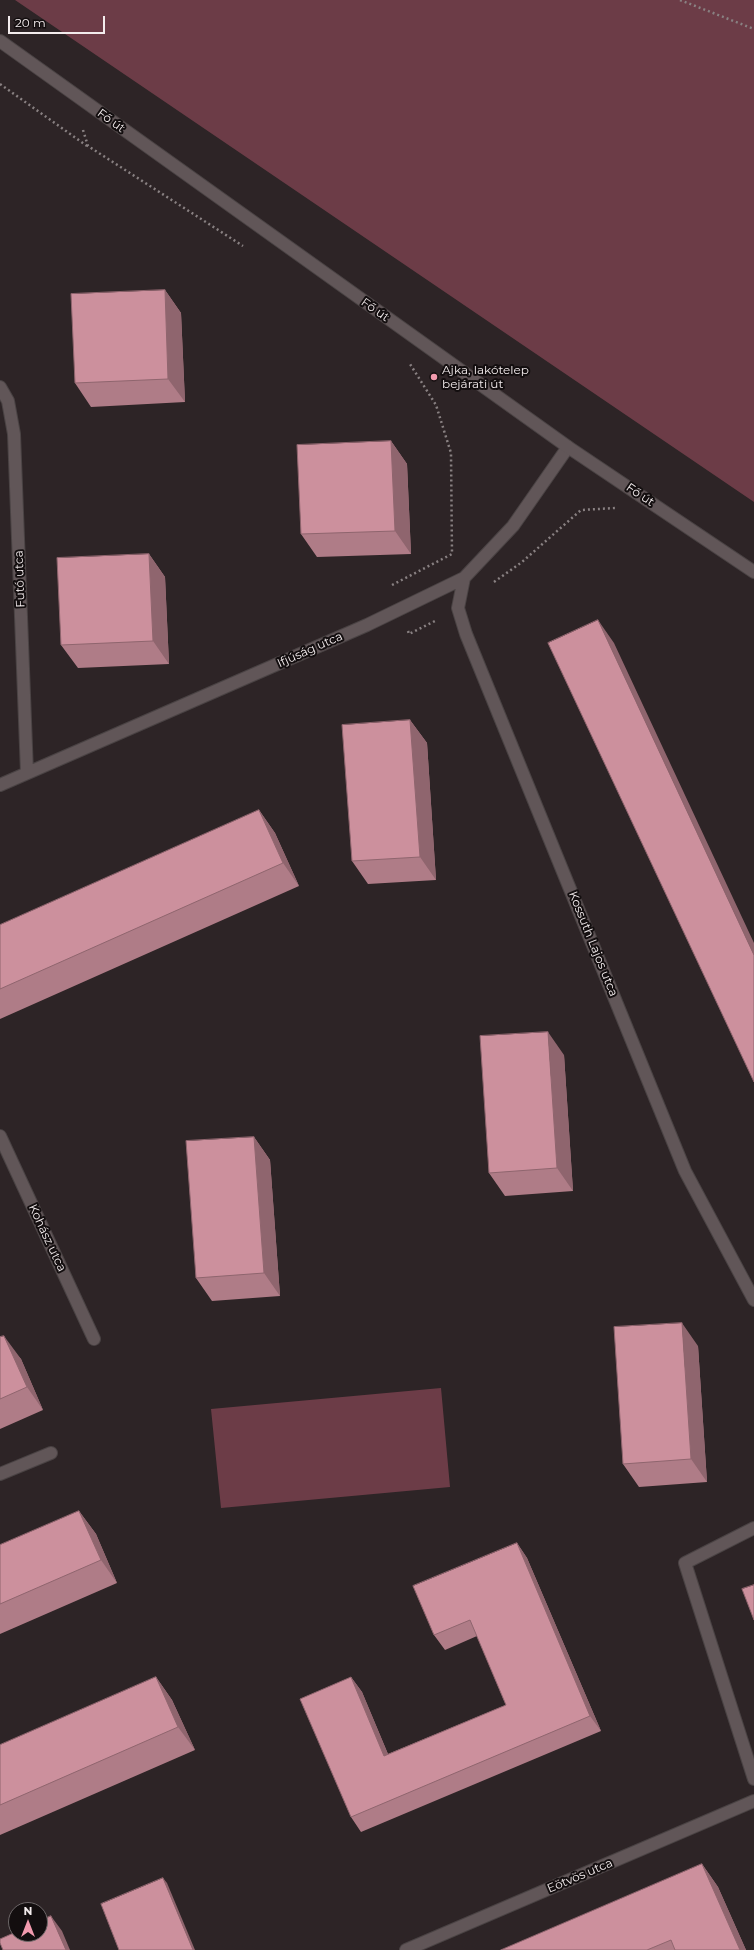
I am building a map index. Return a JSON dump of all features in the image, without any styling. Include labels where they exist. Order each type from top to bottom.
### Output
[{"type":"street","name":"Fő út","points":[[0,41],[568,447],[754,572]]},
{"type":"street","name":"Futó utca","points":[[0,387],[8,401],[14,434],[27,774]]},
{"type":"street","name":"Ifjúság utca","points":[[0,785],[367,625],[464,578],[513,526],[568,447]]},
{"type":"street","name":"Kossuth Lajos utca","points":[[464,578],[458,608],[466,634],[685,1170],[754,1300]]},
{"type":"street","name":"Kohász utca","points":[[0,1136],[94,1339]]},
{"type":"street","points":[[0,1474],[51,1453]]},
{"type":"street","points":[[754,1528],[685,1563],[754,1779]]},
{"type":"street","name":"Eötvös utca","points":[[406,1950],[754,1801]]},
{"type":"path","points":[[680,0],[754,29]]},
{"type":"path","points":[[0,84],[59,128],[244,246]]},
{"type":"path","points":[[83,128],[88,146]]},
{"type":"path","points":[[409,362],[436,406],[451,453],[452,554],[384,589],[409,634],[458,608]]},
{"type":"path","points":[[490,585],[522,562],[581,510],[622,507]]},
{"type":"shaded area","points":[[15,0],[754,0],[754,502]]},
{"type":"shaded area","points":[[441,1388],[450,1487],[221,1508],[211,1409]]},
{"type":"building","points":[[165,290],[168,379],[75,383],[71,294]]},
{"type":"building","points":[[391,441],[395,531],[301,534],[297,445]]},
{"type":"building","points":[[149,554],[153,641],[61,645],[57,558]]},
{"type":"building","points":[[598,620],[754,955],[754,1082],[548,643]]},
{"type":"building","points":[[410,720],[420,857],[352,861],[342,725]]},
{"type":"building","points":[[259,810],[283,863],[0,989],[0,925]]},
{"type":"building","points":[[548,1032],[557,1168],[489,1173],[480,1036]]},
{"type":"building","points":[[254,1137],[264,1273],[196,1278],[186,1141]]},
{"type":"building","points":[[682,1323],[691,1459],[623,1464],[614,1327]]},
{"type":"building","points":[[4,1336],[27,1387],[0,1399],[0,1337]]},
{"type":"building","points":[[79,1511],[101,1560],[0,1604],[0,1545]]},
{"type":"building","points":[[517,1543],[590,1716],[351,1817],[300,1699],[351,1677],[384,1756],[506,1705],[470,1620],[434,1635],[413,1586]]},
{"type":"building","points":[[754,1585],[754,1620],[742,1589]]},
{"type":"building","points":[[156,1677],[178,1727],[0,1805],[0,1745]]},
{"type":"building","points":[[702,1864],[740,1950],[675,1950],[671,1940],[647,1950],[501,1950]]},
{"type":"building","points":[[163,1878],[193,1950],[119,1950],[101,1904]]},
{"type":"building","points":[[51,1916],[66,1950],[3,1950],[0,1939],[8,1936],[8,1942],[48,1942],[48,1917]]},
{"type":"place","name":"Ajka, lakótelep bejárati út","points":[[434,377]]}]
